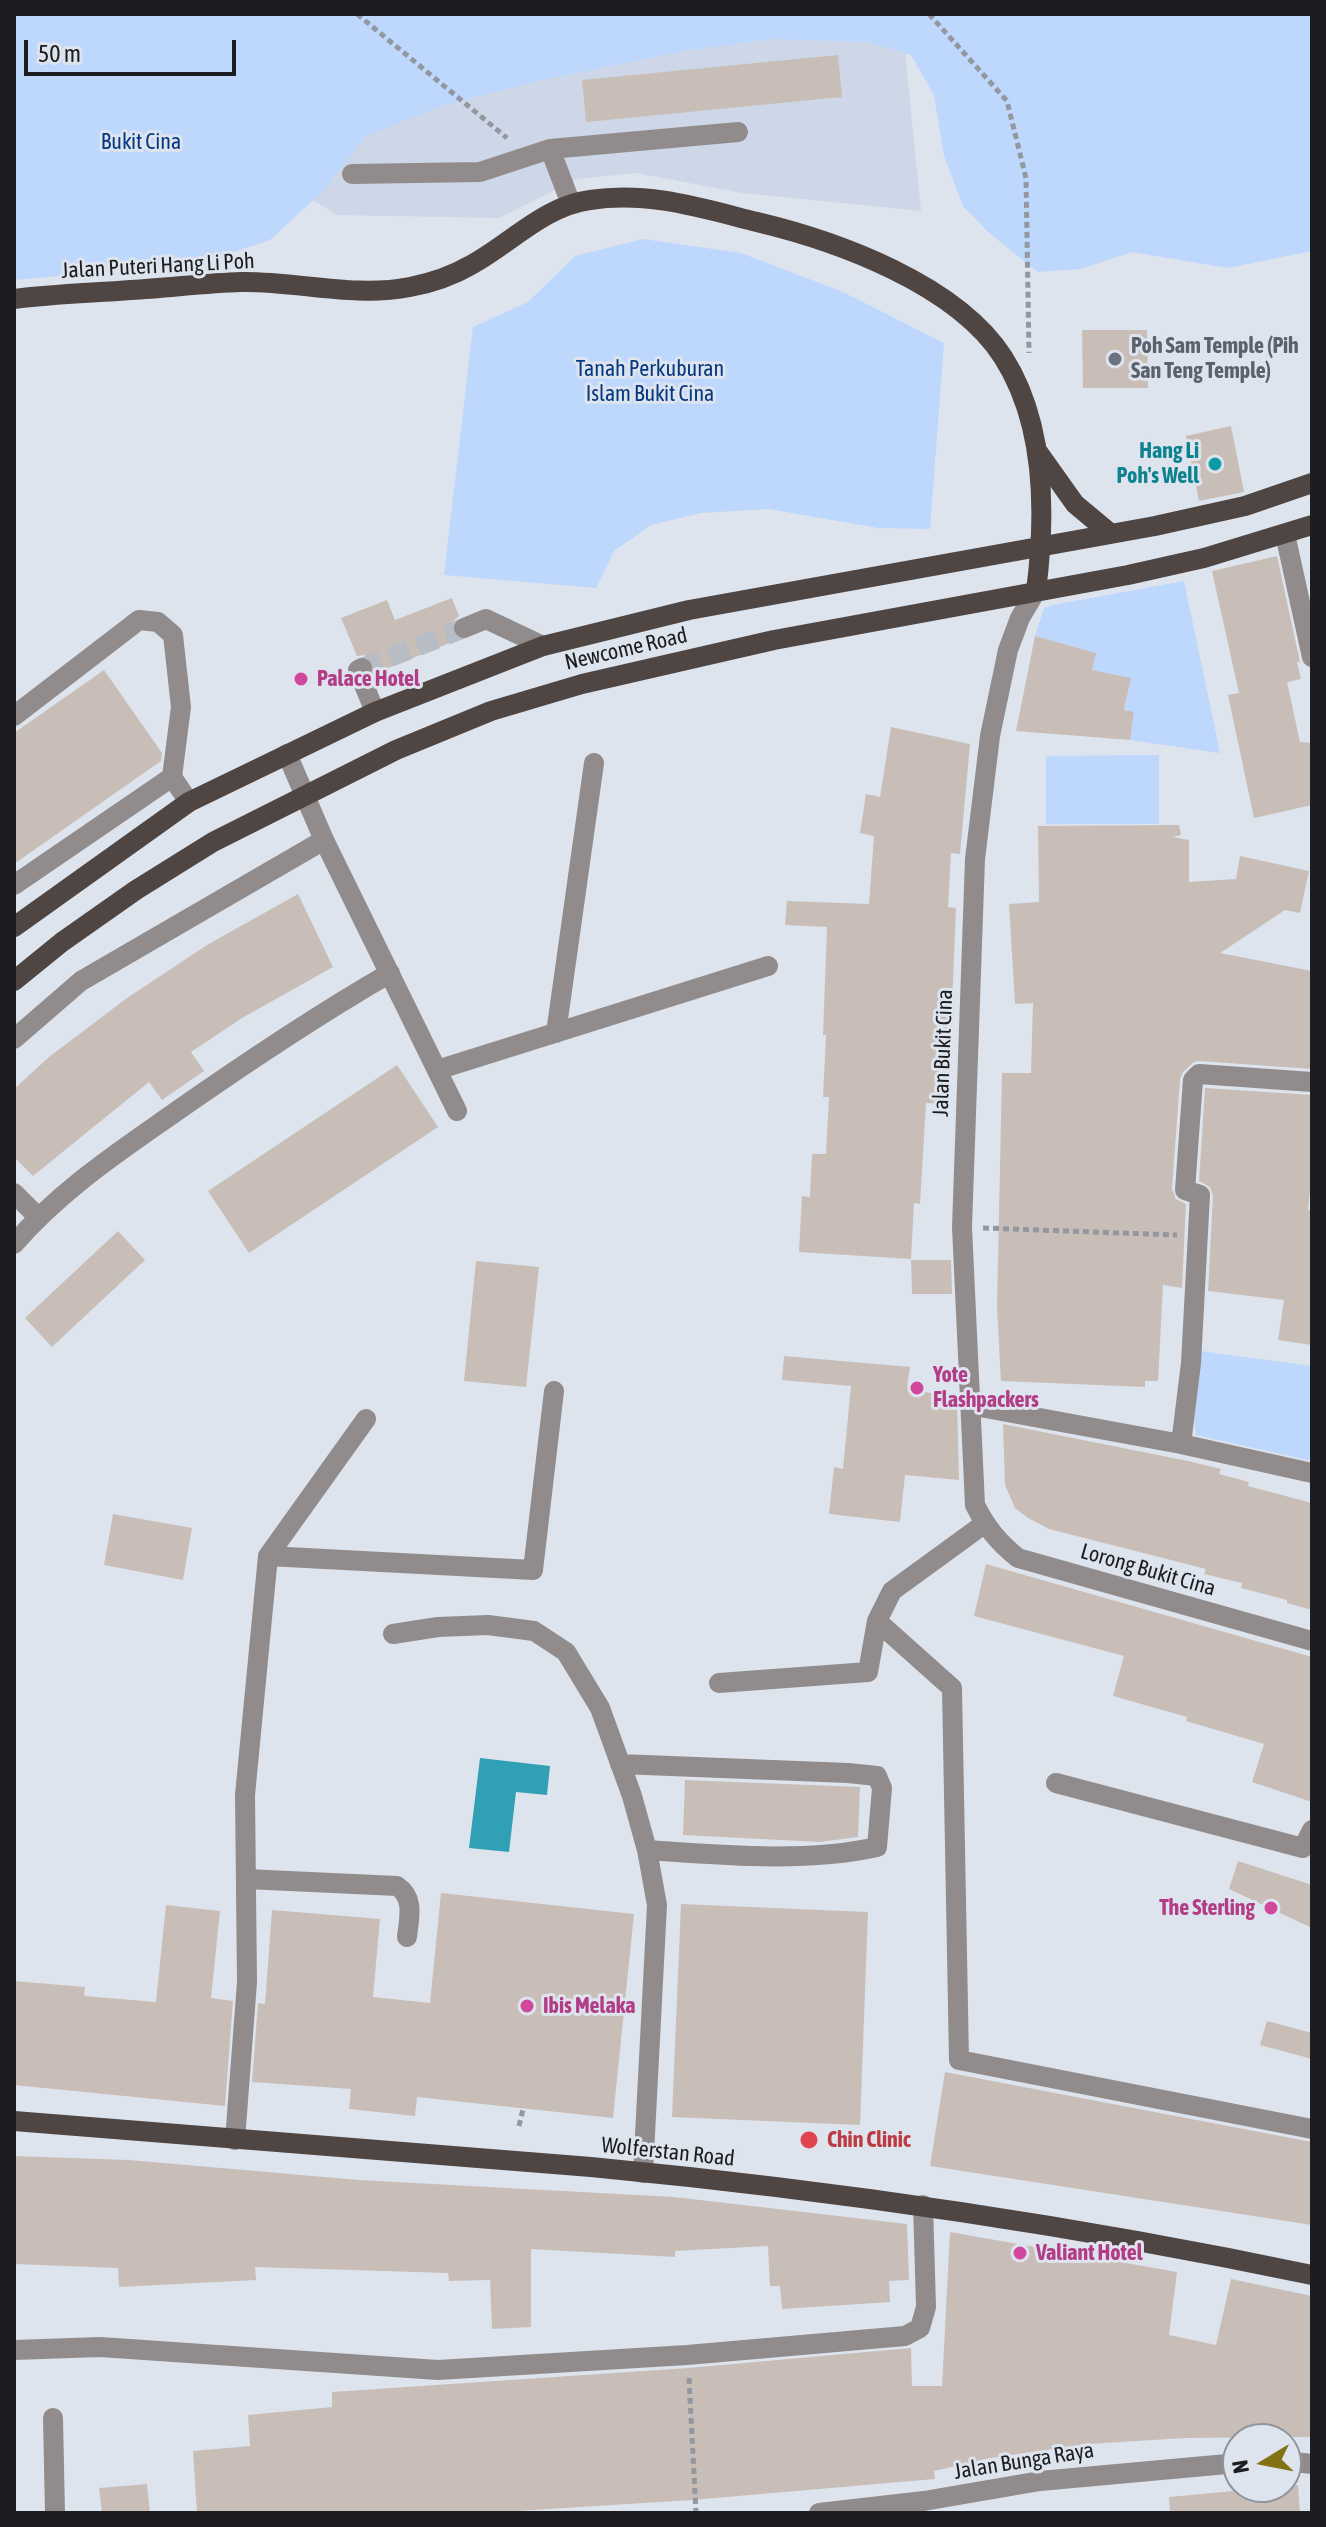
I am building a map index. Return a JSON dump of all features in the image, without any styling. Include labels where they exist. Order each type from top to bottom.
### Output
[{"type":"main road","name":"Jalan Puteri Hang Li Poh","points":[[14,299],[244,282],[362,292],[409,287],[443,278],[472,265],[530,225],[571,204],[590,200],[652,197],[822,241],[886,267],[934,292],[980,328],[1003,356],[1019,387],[1038,452],[1042,545],[1036,591]]},
{"type":"main road","points":[[1038,452],[1075,504],[1111,534]]},
{"type":"main road","name":"Newcome Road","points":[[14,927],[189,802],[375,712],[543,646],[689,610],[1111,534],[1245,506],[1312,483]]},
{"type":"main road","name":"Newcome Road","points":[[14,981],[62,942],[136,890],[213,842],[396,750],[491,711],[536,696],[774,640],[1159,568],[1312,525]]},
{"type":"main road","name":"Wolferstan Road","points":[[14,2121],[443,2154],[923,2205],[1191,2249],[1312,2275]]},
{"type":"street","points":[[352,174],[480,172],[550,149],[738,132]]},
{"type":"street","points":[[550,149],[571,204]]},
{"type":"street","points":[[1285,534],[1312,657]]},
{"type":"street","name":"Jalan Bukit Cina","points":[[984,1524],[975,1505],[962,1227],[975,859],[990,736],[1008,650],[1020,618],[1036,591]]},
{"type":"street","points":[[464,628],[486,619],[543,646]]},
{"type":"street","points":[[14,716],[139,620],[158,622],[173,635],[181,707],[172,777],[189,802]]},
{"type":"street","points":[[362,668],[358,670],[375,712]]},
{"type":"street","points":[[287,754],[324,840],[457,1111]]},
{"type":"street","points":[[556,1033],[594,763]]},
{"type":"street","points":[[14,885],[172,777]]},
{"type":"street","points":[[14,1039],[81,981],[324,840]]},
{"type":"street","points":[[437,1070],[768,966]]},
{"type":"street","points":[[14,1244],[38,1217],[104,1163],[313,1017],[390,973]]},
{"type":"street","points":[[1181,1444],[1191,1363],[1200,1195],[1185,1190],[1193,1080],[1199,1074],[1312,1082]]},
{"type":"street","points":[[14,1193],[38,1217]]},
{"type":"street","points":[[268,1556],[533,1570],[554,1391]]},
{"type":"street","points":[[969,1405],[1181,1444],[1312,1473]]},
{"type":"street","points":[[235,2140],[247,1982],[245,1795],[268,1556],[366,1419]]},
{"type":"street","points":[[719,1683],[868,1672],[877,1621],[892,1591],[984,1524]]},
{"type":"street","name":"Lorong Bukit Cina","points":[[984,1524],[999,1543],[1018,1558],[1312,1641]]},
{"type":"street","points":[[877,1621],[952,1688],[959,2060],[1312,2129]]},
{"type":"street","points":[[393,1634],[438,1627],[488,1625],[534,1631],[566,1652],[600,1708],[647,1850],[657,1905],[643,2173]]},
{"type":"street","points":[[620,1764],[848,1773],[877,1776],[882,1788],[877,1847],[799,1855],[725,1855],[647,1850]]},
{"type":"street","points":[[1056,1783],[1303,1848],[1312,1830]]},
{"type":"street","points":[[246,1879],[397,1886],[406,1892],[410,1905],[407,1937]]},
{"type":"street","points":[[14,2350],[100,2347],[438,2370],[687,2355],[905,2336],[920,2328],[926,2307],[923,2205]]},
{"type":"street","points":[[53,2418],[55,2513]]},
{"type":"street","name":"Jalan Bunga Raya","points":[[819,2513],[880,2510],[1040,2481],[1222,2464]]},
{"type":"path","points":[[357,14],[528,156]]},
{"type":"path","points":[[929,14],[1007,101],[1026,178],[1029,352]]},
{"type":"path","points":[[962,1227],[1198,1235]]},
{"type":"path","points":[[519,2126],[523,2109]]},
{"type":"path","points":[[687,2355],[696,2513]]},
{"type":"shaded area","points":[[902,22],[921,211],[742,193],[636,173],[577,179],[499,218],[337,215],[303,194],[343,118],[558,56]]},
{"type":"shaded area","points":[[480,1758],[550,1766],[547,1795],[516,1792],[509,1852],[469,1848]]},
{"type":"green space","name":"Bukit Cina","points":[[14,14],[1312,14],[1312,251],[1228,268],[1132,252],[1081,269],[1038,272],[989,233],[963,206],[944,156],[934,95],[911,55],[868,42],[772,39],[684,51],[538,81],[441,106],[366,136],[323,191],[270,240],[199,264],[14,280]]},
{"type":"green space","name":"Tanah Perkuburan Islam Bukit Cina","points":[[643,239],[741,253],[843,292],[944,343],[930,529],[878,528],[769,509],[701,513],[651,525],[614,551],[596,588],[444,575],[473,327],[528,302],[575,256]]},
{"type":"green space","points":[[1184,581],[1220,753],[1130,740],[1134,713],[1125,710],[1130,678],[1092,670],[1095,653],[1035,636],[1044,608]]},
{"type":"green space","points":[[1159,755],[1159,824],[1046,824],[1046,756]]},
{"type":"green space","points":[[1200,1351],[1312,1366],[1312,1461],[1196,1435],[1194,1416]]},
{"type":"building","points":[[838,55],[842,97],[586,122],[582,80]]},
{"type":"building","name":"Poh Sam Temple (Pih San Teng Temple)","points":[[1082,330],[1147,330],[1148,388],[1083,388]]},
{"type":"building","name":"Hang Li Poh's Well","points":[[1231,426],[1244,492],[1199,501],[1186,436]]},
{"type":"building","points":[[1277,556],[1300,662],[1297,662],[1301,679],[1287,682],[1300,742],[1312,743],[1312,805],[1254,818],[1228,695],[1239,693],[1212,571]]},
{"type":"building","points":[[452,598],[459,616],[453,621],[452,632],[459,639],[374,674],[373,662],[364,655],[357,656],[341,618],[387,600],[395,620]]},
{"type":"building","points":[[1035,636],[1096,653],[1092,670],[1131,678],[1124,710],[1134,712],[1130,740],[1016,731]]},
{"type":"building","points":[[104,670],[162,753],[161,761],[14,864],[14,733]]},
{"type":"building","points":[[891,727],[970,744],[960,854],[951,853],[948,907],[956,908],[948,1104],[926,1103],[920,1204],[914,1203],[911,1259],[799,1252],[802,1196],[810,1197],[812,1154],[826,1154],[829,1097],[823,1097],[826,1035],[823,1035],[827,927],[785,925],[787,901],[869,904],[874,836],[860,833],[866,794],[880,797]]},
{"type":"building","points":[[1179,825],[1181,835],[1173,837],[1189,840],[1189,882],[1236,879],[1240,856],[1309,871],[1300,913],[1285,910],[1220,953],[1312,971],[1312,1069],[1200,1061],[1194,1062],[1183,1072],[1172,1189],[1176,1199],[1186,1204],[1182,1288],[1163,1285],[1158,1381],[1145,1381],[1145,1387],[1001,1381],[997,1307],[1002,1073],[1031,1073],[1033,1003],[1015,1004],[1009,904],[1039,902],[1038,826]]},
{"type":"building","points":[[298,894],[333,967],[242,1018],[191,1052],[204,1071],[162,1100],[149,1082],[33,1176],[14,1157],[14,1089],[49,1057],[127,998],[207,945]]},
{"type":"building","points":[[397,1065],[438,1127],[249,1253],[208,1191]]},
{"type":"building","points":[[1205,1088],[1312,1095],[1312,1168],[1308,1210],[1312,1211],[1312,1345],[1278,1340],[1284,1300],[1208,1291],[1213,1196],[1210,1187],[1199,1181]]},
{"type":"building","points":[[118,1231],[145,1260],[52,1347],[25,1318]]},
{"type":"building","points":[[911,1260],[951,1260],[952,1294],[912,1294]]},
{"type":"building","points":[[476,1261],[539,1267],[526,1387],[464,1381]]},
{"type":"building","points":[[784,1356],[910,1367],[907,1387],[957,1400],[959,1480],[905,1475],[900,1522],[829,1514],[834,1467],[843,1469],[851,1386],[782,1380]]},
{"type":"building","points":[[1003,1424],[1221,1469],[1219,1474],[1249,1482],[1248,1486],[1312,1503],[1312,1610],[1241,1588],[1242,1583],[1204,1574],[1206,1569],[1049,1529],[1028,1518],[1015,1508],[1005,1485]]},
{"type":"building","points":[[113,1514],[192,1528],[183,1580],[104,1565]]},
{"type":"building","points":[[986,1564],[1312,1657],[1312,1802],[1252,1782],[1264,1744],[1186,1721],[1187,1717],[1113,1696],[1124,1656],[974,1616]]},
{"type":"building","points":[[685,1780],[860,1787],[858,1837],[820,1842],[683,1835]]},
{"type":"building","points":[[1238,1861],[1312,1885],[1312,1928],[1229,1889]]},
{"type":"building","name":"Ibis Melaka","points":[[441,1893],[634,1914],[613,2118],[417,2097],[415,2116],[349,2109],[351,2089],[252,2082],[258,2003],[265,2004],[272,1910],[380,1919],[373,1997],[430,2003]]},
{"type":"building","points":[[681,1904],[868,1912],[860,2125],[672,2117]]},
{"type":"building","points":[[166,1905],[220,1911],[211,1998],[233,2001],[225,2106],[14,2085],[14,1981],[85,1987],[84,1996],[156,2002]]},
{"type":"building","points":[[1267,2021],[1312,2033],[1312,2059],[1260,2045]]},
{"type":"building","points":[[945,2072],[1312,2142],[1312,2225],[930,2166]]},
{"type":"building","points":[[14,2156],[129,2160],[359,2180],[674,2197],[907,2224],[909,2280],[889,2281],[890,2302],[782,2309],[780,2286],[770,2286],[768,2246],[675,2251],[675,2257],[531,2249],[531,2327],[492,2329],[490,2280],[449,2281],[448,2273],[255,2267],[256,2280],[119,2287],[118,2268],[14,2264]]},
{"type":"building","points":[[950,2232],[1177,2272],[1169,2335],[1216,2345],[1231,2279],[1312,2296],[1312,2437],[1302,2437],[1302,2423],[1222,2423],[1222,2438],[1088,2444],[990,2458],[934,2471],[935,2479],[692,2500],[486,2513],[197,2513],[193,2451],[250,2446],[248,2415],[332,2407],[332,2392],[688,2368],[911,2348],[912,2386],[942,2386]]},
{"type":"building","points":[[147,2484],[150,2513],[102,2513],[99,2488]]},
{"type":"building","points":[[1222,2492],[1222,2503],[1299,2503],[1300,2513],[1170,2513],[1169,2497]]},
{"type":"tunnel","points":[[362,668],[464,628]]},
{"type":"place","name":"Poh Sam Temple (Pih San Teng Temple)","points":[[1115,359]]},
{"type":"place","name":"Hang Li Poh's Well","points":[[1215,464]]},
{"type":"place","name":"Palace Hotel","points":[[301,679]]},
{"type":"place","name":"Yote Flashpackers","points":[[917,1388]]},
{"type":"place","name":"The Sterling","points":[[1271,1908]]},
{"type":"place","name":"Ibis Melaka","points":[[527,2006]]},
{"type":"place","name":"Chin Clinic","points":[[809,2140]]},
{"type":"place","name":"Valiant Hotel","points":[[1020,2253]]}]
